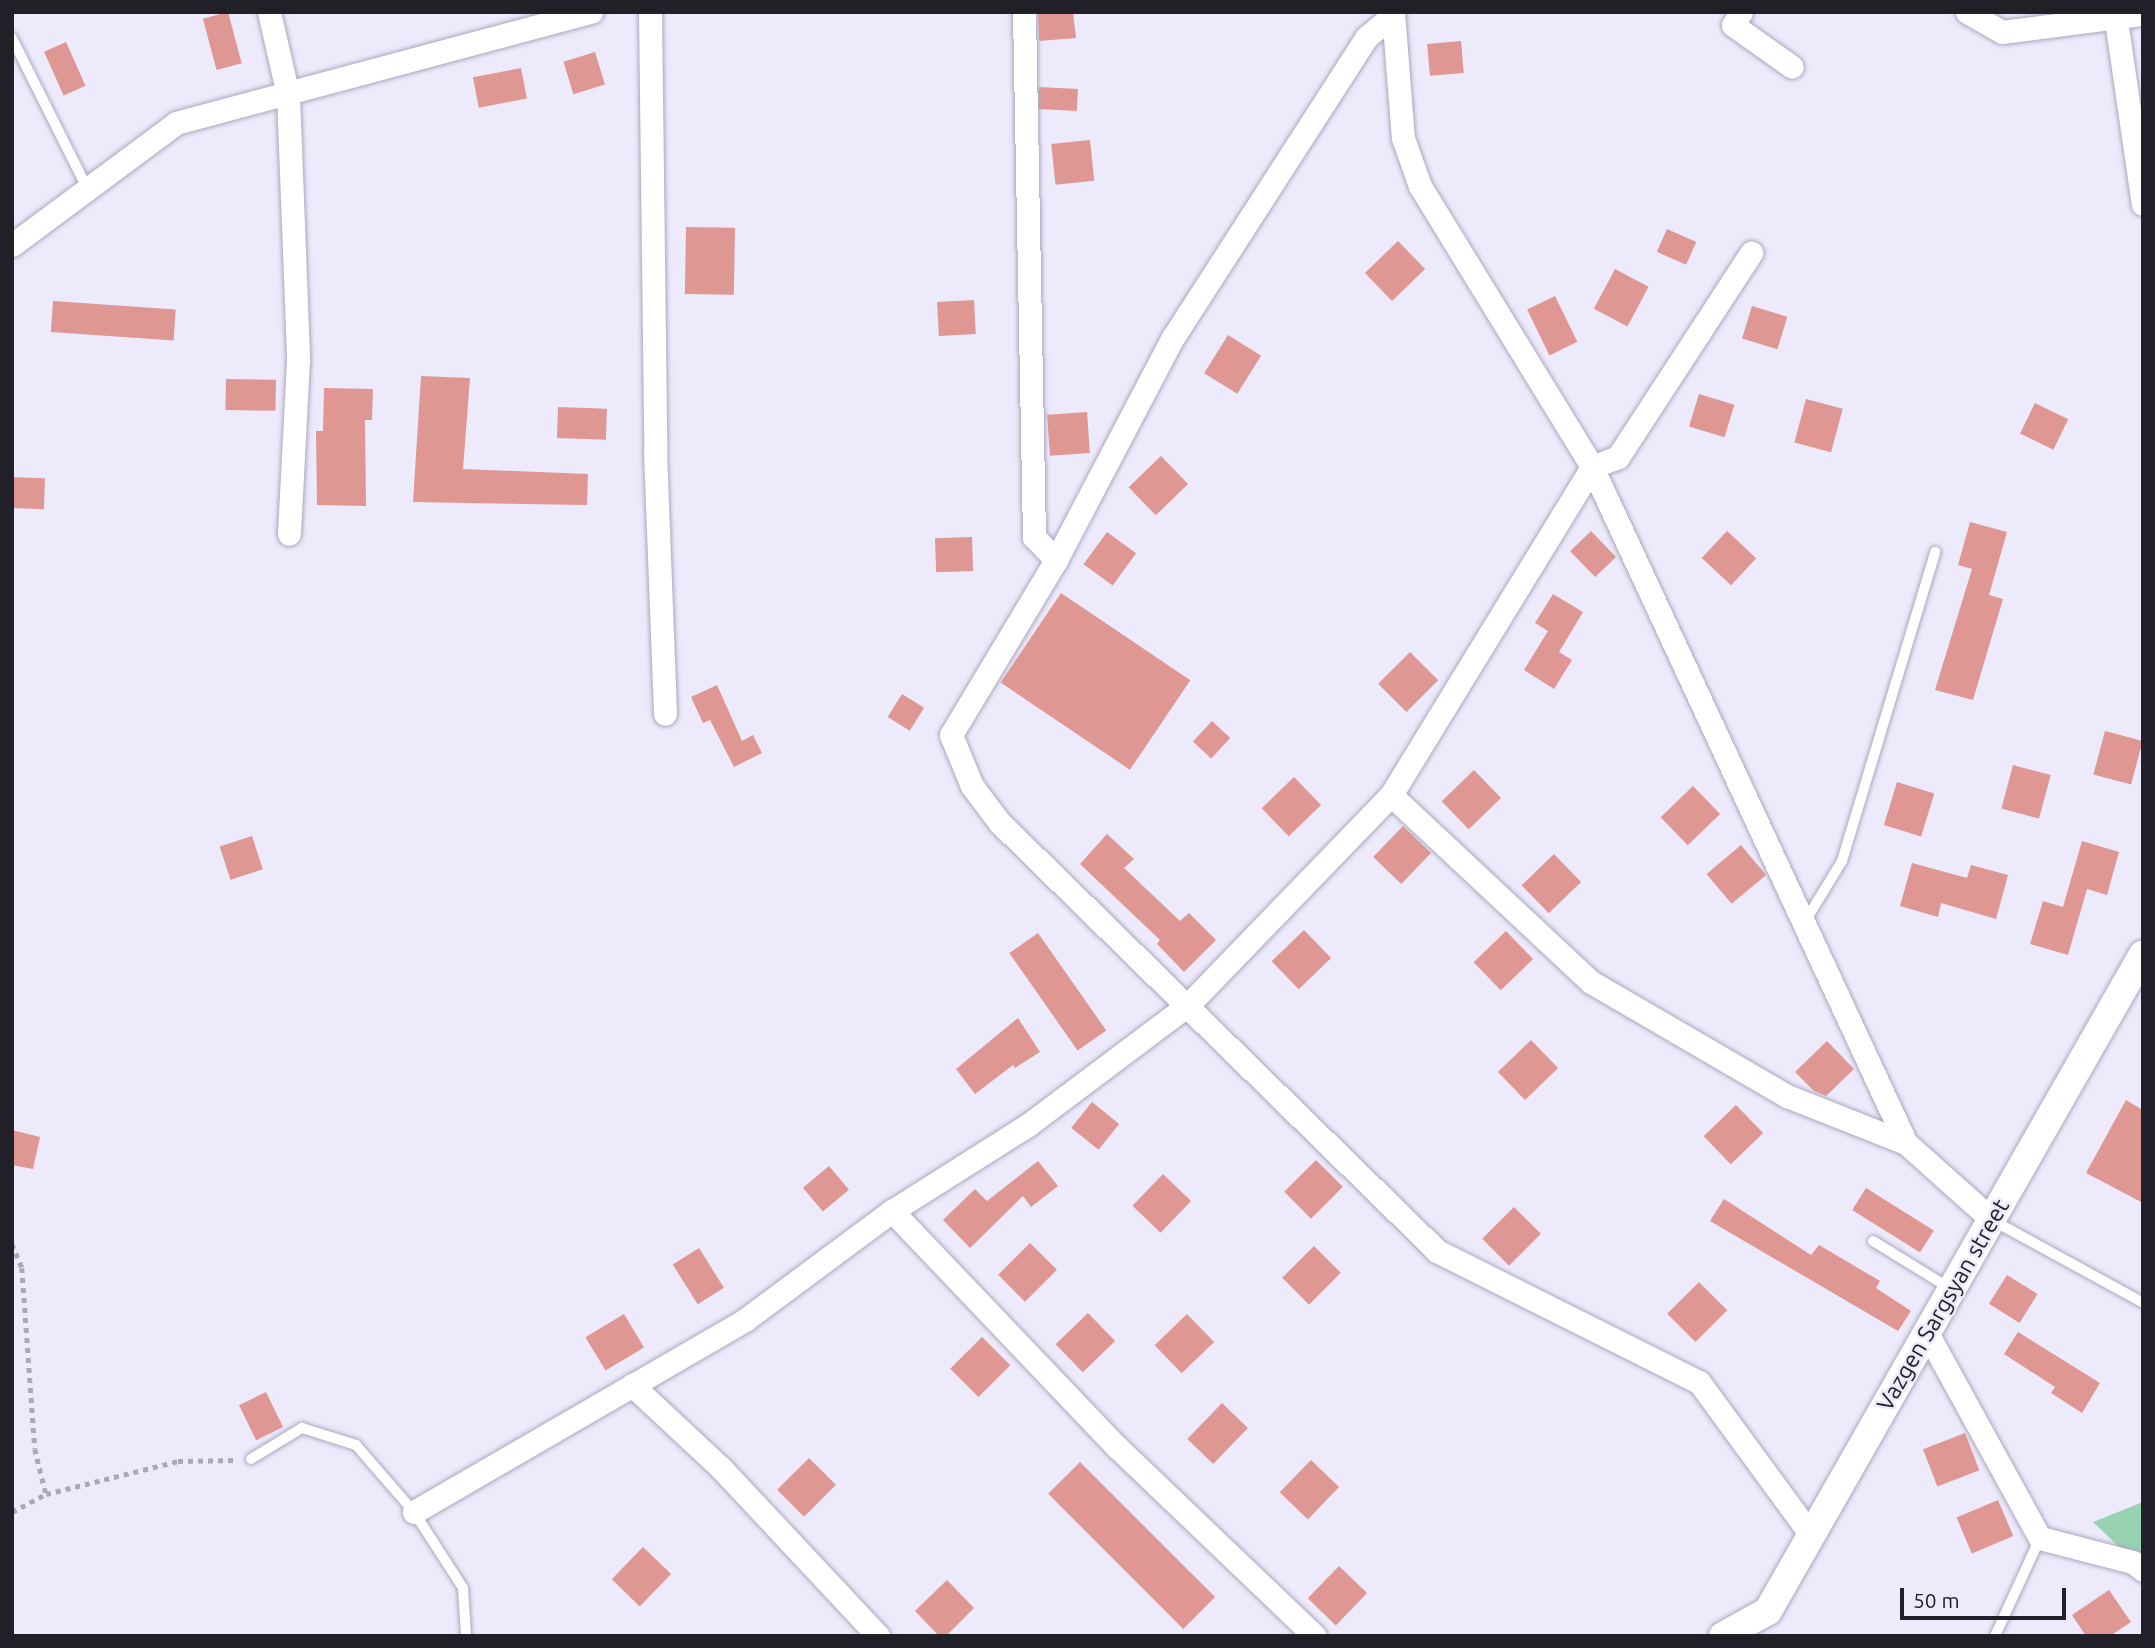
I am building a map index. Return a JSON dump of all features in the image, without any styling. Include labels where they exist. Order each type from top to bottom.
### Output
[{"type":"street","points":[[269,12],[288,95],[298,360],[289,534]]},
{"type":"street","points":[[12,245],[176,123],[288,95],[515,22],[591,12]]},
{"type":"street","points":[[650,12],[655,452],[665,714]]},
{"type":"street","points":[[1024,12],[1034,537],[1056,560]]},
{"type":"street","points":[[1741,12],[1733,25],[1792,66]]},
{"type":"street","points":[[1966,12],[2002,32],[2116,20],[2143,14]]},
{"type":"street","points":[[1393,14],[1366,38],[1173,337],[1056,560],[951,735],[972,786],[1000,823],[1189,1004],[1437,1251],[1699,1382],[1811,1535]]},
{"type":"street","points":[[1393,14],[1403,138],[1420,186],[1592,467],[1906,1143]]},
{"type":"street","points":[[2116,20],[2143,204]]},
{"type":"street","points":[[414,1512],[745,1320],[892,1211],[1028,1125],[1189,1004],[1391,795],[1592,467],[1618,457],[1751,253]]},
{"type":"street","points":[[1391,795],[1591,982],[1787,1096],[1906,1143],[1992,1220]]},
{"type":"street","name":"Vazgen Sargsyan street","points":[[1724,1636],[1768,1611],[2143,954]]},
{"type":"street","points":[[892,1211],[1118,1448],[1315,1636]]},
{"type":"street","points":[[1926,1331],[2040,1538],[2133,1562],[2143,1570]]},
{"type":"street","points":[[632,1385],[721,1468],[877,1636]]},
{"type":"lane","points":[[12,38],[88,190]]},
{"type":"lane","points":[[1804,923],[1842,861],[1935,552]]},
{"type":"lane","points":[[1992,1220],[2142,1302]]},
{"type":"lane","points":[[1874,1241],[1951,1289]]},
{"type":"lane","points":[[251,1459],[302,1428],[356,1445],[414,1512],[463,1588],[467,1636]]},
{"type":"lane","points":[[1995,1636],[2040,1538]]},
{"type":"path","points":[[12,1244],[22,1268],[35,1448],[46,1494]]},
{"type":"path","points":[[12,1512],[46,1494],[177,1461],[251,1459]]},
{"type":"green space","points":[[2143,1502],[2143,1570],[2093,1522]]},
{"type":"building","points":[[228,12],[242,63],[217,70],[203,19]]},
{"type":"building","points":[[1038,12],[1073,12],[1076,38],[1039,41]]},
{"type":"building","points":[[1461,41],[1464,73],[1430,76],[1427,44]]},
{"type":"building","points":[[66,42],[86,86],[64,96],[44,52]]},
{"type":"building","points":[[595,52],[605,85],[573,94],[563,62]]},
{"type":"building","points":[[521,68],[527,98],[479,108],[473,77]]},
{"type":"building","points":[[1039,87],[1078,89],[1077,111],[1038,109]]},
{"type":"building","points":[[1090,140],[1094,181],[1055,185],[1051,144]]},
{"type":"building","points":[[686,227],[735,228],[734,295],[685,294]]},
{"type":"building","points":[[1667,229],[1696,242],[1686,265],[1657,252]]},
{"type":"building","points":[[1398,241],[1425,269],[1392,301],[1365,273]]},
{"type":"building","points":[[1615,269],[1649,287],[1627,327],[1594,309]]},
{"type":"building","points":[[1555,296],[1577,342],[1549,355],[1527,310]]},
{"type":"building","points":[[974,300],[976,334],[939,336],[937,302]]},
{"type":"building","points":[[53,301],[176,310],[174,341],[51,332]]},
{"type":"building","points":[[1752,306],[1787,317],[1777,349],[1742,339]]},
{"type":"building","points":[[1228,335],[1261,356],[1237,394],[1204,373]]},
{"type":"building","points":[[421,376],[470,378],[463,469],[588,474],[587,505],[413,502]]},
{"type":"building","points":[[226,379],[276,380],[275,411],[225,410]]},
{"type":"building","points":[[324,388],[373,389],[372,420],[365,420],[366,506],[317,505],[316,431],[323,431]]},
{"type":"building","points":[[1699,394],[1734,405],[1724,437],[1689,427]]},
{"type":"building","points":[[1806,399],[1843,409],[1831,452],[1794,442]]},
{"type":"building","points":[[2035,403],[2068,419],[2053,450],[2020,434]]},
{"type":"building","points":[[558,407],[607,409],[606,440],[557,438]]},
{"type":"building","points":[[1087,412],[1090,453],[1050,456],[1047,415]]},
{"type":"building","points":[[1161,456],[1188,484],[1156,515],[1129,487]]},
{"type":"building","points":[[12,477],[45,478],[44,509],[12,508]]},
{"type":"building","points":[[1970,522],[2007,532],[1989,595],[2003,599],[1973,700],[1935,690],[1972,569],[1958,565]]},
{"type":"building","points":[[1591,531],[1616,557],[1595,577],[1570,551]]},
{"type":"building","points":[[1727,531],[1756,558],[1731,585],[1702,558]]},
{"type":"building","points":[[1107,532],[1136,553],[1113,586],[1083,564]]},
{"type":"building","points":[[972,537],[973,571],[936,572],[935,538]]},
{"type":"building","points":[[1061,593],[1190,680],[1130,770],[1001,683]]},
{"type":"building","points":[[1553,594],[1583,612],[1559,652],[1572,660],[1554,689],[1524,670],[1548,631],[1535,623]]},
{"type":"building","points":[[1410,652],[1438,680],[1406,712],[1378,684]]},
{"type":"building","points":[[717,685],[742,741],[753,735],[762,753],[734,767],[710,720],[703,723],[691,697]]},
{"type":"building","points":[[902,694],[924,708],[910,731],[888,717]]},
{"type":"building","points":[[1212,721],[1230,738],[1211,759],[1193,741]]},
{"type":"building","points":[[2105,731],[2143,741],[2131,785],[2093,774]]},
{"type":"building","points":[[2013,765],[2051,775],[2039,819],[2001,808]]},
{"type":"building","points":[[1474,770],[1501,798],[1469,829],[1442,801]]},
{"type":"building","points":[[1294,777],[1321,805],[1289,836],[1262,808]]},
{"type":"building","points":[[1897,782],[1934,793],[1921,836],[1884,825]]},
{"type":"building","points":[[1693,786],[1720,814],[1688,845],[1661,817]]},
{"type":"building","points":[[1403,826],[1431,853],[1401,884],[1373,857]]},
{"type":"building","points":[[1107,834],[1134,859],[1124,868],[1180,921],[1189,913],[1216,940],[1184,972],[1157,944],[1160,940],[1080,864]]},
{"type":"building","points":[[252,836],[263,869],[230,880],[220,847]]},
{"type":"building","points":[[2082,841],[2119,852],[2107,895],[2087,889],[2068,955],[2030,944],[2043,901],[2063,907]]},
{"type":"building","points":[[1741,845],[1766,875],[1732,904],[1707,874]]},
{"type":"building","points":[[1554,854],[1581,882],[1549,913],[1522,885]]},
{"type":"building","points":[[1912,863],[1967,878],[1971,865],[2008,875],[1996,919],[1941,903],[1938,917],[1900,906]]},
{"type":"building","points":[[1304,930],[1331,958],[1299,989],[1272,961]]},
{"type":"building","points":[[1506,931],[1533,959],[1501,990],[1474,962]]},
{"type":"building","points":[[1038,933],[1106,1030],[1078,1051],[1009,953]]},
{"type":"building","points":[[1018,1018],[1040,1052],[1015,1068],[1013,1065],[975,1094],[956,1069]]},
{"type":"building","points":[[1531,1040],[1558,1068],[1525,1100],[1498,1072]]},
{"type":"building","points":[[1827,1041],[1854,1069],[1826,1096],[1814,1091],[1795,1072]]},
{"type":"building","points":[[2126,1100],[2143,1110],[2143,1203],[2086,1173]]},
{"type":"building","points":[[1092,1102],[1119,1124],[1098,1150],[1071,1128]]},
{"type":"building","points":[[1736,1105],[1763,1133],[1731,1164],[1704,1136]]},
{"type":"building","points":[[12,1130],[40,1137],[33,1169],[12,1165]]},
{"type":"building","points":[[1316,1160],[1343,1187],[1311,1219],[1284,1192]]},
{"type":"building","points":[[1038,1161],[1058,1186],[1031,1207],[1023,1196],[970,1248],[943,1220],[975,1189],[987,1201]]},
{"type":"building","points":[[829,1166],[849,1190],[823,1212],[803,1188]]},
{"type":"building","points":[[1163,1174],[1191,1201],[1160,1233],[1132,1206]]},
{"type":"building","points":[[1866,1188],[1934,1230],[1920,1252],[1852,1210]]},
{"type":"building","points":[[1724,1199],[1811,1255],[1819,1245],[1880,1281],[1876,1288],[1911,1311],[1898,1331],[1710,1221]]},
{"type":"building","points":[[1514,1207],[1541,1234],[1509,1266],[1482,1239]]},
{"type":"building","points":[[1030,1243],[1057,1270],[1025,1302],[998,1275]]},
{"type":"building","points":[[1314,1246],[1341,1273],[1309,1305],[1282,1278]]},
{"type":"building","points":[[699,1248],[724,1288],[698,1304],[673,1264]]},
{"type":"building","points":[[2007,1275],[2038,1294],[2020,1323],[1989,1304]]},
{"type":"building","points":[[1699,1282],[1727,1310],[1695,1342],[1667,1314]]},
{"type":"building","points":[[1088,1313],[1115,1341],[1083,1372],[1056,1344]]},
{"type":"building","points":[[624,1314],[644,1347],[606,1371],[585,1337]]},
{"type":"building","points":[[1187,1314],[1214,1342],[1182,1373],[1155,1345]]},
{"type":"building","points":[[2018,1332],[2100,1383],[2082,1413],[2051,1393],[2055,1387],[2004,1354]]},
{"type":"building","points":[[982,1337],[1010,1365],[978,1397],[950,1369]]},
{"type":"building","points":[[266,1392],[283,1427],[256,1440],[239,1405]]},
{"type":"building","points":[[1222,1403],[1248,1428],[1213,1464],[1187,1439]]},
{"type":"building","points":[[1965,1433],[1979,1470],[1937,1486],[1923,1449]]},
{"type":"building","points":[[809,1458],[836,1485],[804,1517],[777,1490]]},
{"type":"building","points":[[1311,1460],[1339,1487],[1308,1519],[1280,1492]]},
{"type":"building","points":[[1080,1462],[1215,1597],[1183,1629],[1048,1494]]},
{"type":"building","points":[[1998,1500],[2013,1536],[1972,1553],[1957,1518]]},
{"type":"building","points":[[643,1547],[671,1574],[640,1606],[612,1579]]},
{"type":"building","points":[[1339,1566],[1367,1593],[1336,1625],[1308,1598]]},
{"type":"building","points":[[947,1580],[974,1608],[946,1636],[939,1636],[915,1611]]},
{"type":"building","points":[[2109,1590],[2131,1622],[2110,1636],[2086,1636],[2072,1615]]}]
